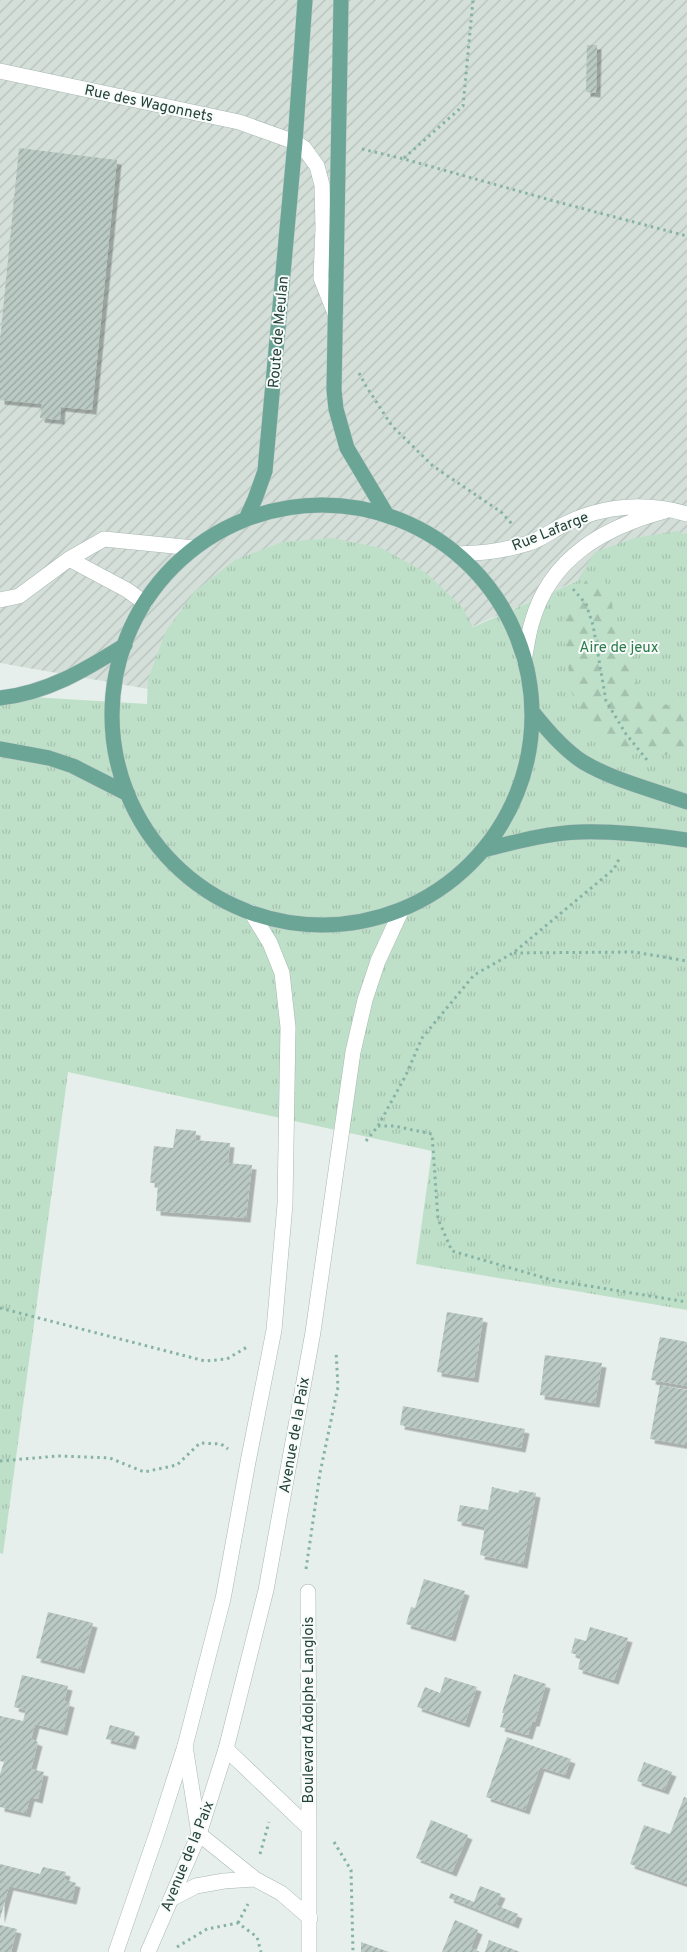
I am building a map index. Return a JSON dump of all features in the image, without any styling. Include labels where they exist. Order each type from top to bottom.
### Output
[{"type":"main road","name":"Route de Meulan","points":[[246,519],[265,471],[296,142],[305,0]]},
{"type":"main road","points":[[341,0],[334,390],[336,409],[347,448],[387,515]]},
{"type":"main road","points":[[310,505],[346,506],[387,515],[422,530],[457,554],[478,574],[496,597],[511,623],[529,680],[532,710],[529,748],[520,785],[504,819],[483,850],[451,881],[432,894],[402,909],[360,922],[327,925],[283,921],[250,912],[207,890],[176,866],[151,836],[128,794],[118,762],[113,720],[116,677],[125,645],[132,626],[145,602],[170,571],[194,548],[216,533],[246,519],[281,509],[310,505]]},
{"type":"main road","points":[[0,698],[18,696],[44,689],[91,666],[125,645]]},
{"type":"main road","points":[[532,710],[562,745],[582,761],[687,802]]},
{"type":"main road","points":[[0,749],[49,758],[73,766],[128,794]]},
{"type":"main road","points":[[483,850],[523,840],[571,832],[632,833],[687,840]]},
{"type":"street","name":"Rue des Wagonnets","points":[[0,71],[239,122],[296,142]]},
{"type":"street","points":[[296,142],[304,148],[317,166],[322,185],[324,228],[321,278],[336,316]]},
{"type":"street","name":"Rue Lafarge","points":[[457,554],[491,553],[531,543],[573,520],[600,511],[642,505],[671,509],[687,514]]},
{"type":"street","name":"Rue Lafarge","points":[[524,660],[532,619],[549,585],[558,572],[589,543],[609,531],[634,520],[671,509]]},
{"type":"street","points":[[0,600],[19,596],[69,559],[104,539],[194,548]]},
{"type":"street","points":[[69,559],[128,590],[145,602]]},
{"type":"street","name":"Avenue de la Paix","points":[[148,1952],[199,1834],[226,1749],[266,1590],[313,1332],[353,1052],[365,1000],[378,961],[402,909]]},
{"type":"street","points":[[116,1952],[185,1746],[223,1599],[274,1330],[285,1204],[288,1027],[282,974],[270,943],[250,912]]},
{"type":"street","name":"Boulevard Adolphe Langlois","points":[[308,1592],[309,1952]]},
{"type":"street","points":[[185,1746],[199,1834],[254,1879],[281,1893],[310,1918]]},
{"type":"street","name":"Boulevard Adolphe Langlois","points":[[226,1749],[309,1828]]},
{"type":"street","points":[[171,1899],[196,1886],[224,1881],[254,1879]]},
{"type":"path","points":[[404,159],[463,106],[473,0]]},
{"type":"path","points":[[339,144],[404,159],[554,202],[687,236]]},
{"type":"path","points":[[358,370],[392,426],[432,466],[501,512],[531,543]]},
{"type":"path","points":[[558,572],[586,604],[593,625],[606,701],[626,734],[647,760],[643,786]]},
{"type":"path","points":[[362,1148],[378,1126],[406,1075],[422,1038],[474,975],[514,953],[614,869],[632,833]]},
{"type":"path","points":[[514,953],[634,952],[687,961]]},
{"type":"path","points":[[378,1126],[394,1126],[432,1134],[438,1219],[452,1251],[552,1280],[687,1302]]},
{"type":"path","points":[[0,1308],[205,1361],[227,1359],[274,1330]]},
{"type":"path","points":[[308,1592],[306,1566],[320,1473],[338,1387],[335,1335],[313,1332]]},
{"type":"path","points":[[0,1461],[58,1456],[110,1458],[144,1472],[177,1465],[200,1443],[221,1444],[248,1462]]},
{"type":"path","points":[[238,1923],[247,1905],[275,1797]]},
{"type":"path","points":[[332,1838],[351,1870],[353,1952]]},
{"type":"path","points":[[171,1952],[182,1943],[207,1929],[238,1923],[257,1937],[261,1952]]},
{"type":"shaded area","points":[[0,0],[687,0],[687,532],[279,712],[0,663]]},
{"type":"green space","name":"Aire de jeux","points":[[677,531],[683,534],[687,532],[687,1310],[416,1264],[432,1151],[68,1072],[3,1554],[0,1553],[0,695],[147,704],[148,679],[166,631],[195,591],[235,560],[282,542],[332,538],[381,548],[425,572],[462,607],[473,627],[577,581],[595,552],[635,538]]},
{"type":"green space","points":[[599,571],[611,594],[618,653],[650,702],[687,709],[687,753],[660,755],[601,743],[572,694],[562,623],[588,576]]},
{"type":"building","points":[[587,45],[597,45],[596,93],[586,92]]},
{"type":"building","points":[[19,148],[117,160],[92,410],[61,407],[60,420],[40,418],[42,404],[0,400],[0,341]]},
{"type":"building","points":[[176,1129],[196,1131],[195,1140],[230,1143],[228,1163],[252,1165],[246,1218],[156,1211],[158,1183],[150,1183],[154,1146],[173,1148]]},
{"type":"building","points":[[447,1312],[483,1318],[474,1378],[437,1372]]},
{"type":"building","points":[[660,1337],[687,1342],[687,1386],[651,1380]]},
{"type":"building","points":[[545,1355],[602,1363],[595,1403],[540,1395]]},
{"type":"building","points":[[660,1385],[687,1390],[687,1445],[650,1439]]},
{"type":"building","points":[[403,1406],[525,1429],[521,1448],[400,1425]]},
{"type":"building","points":[[492,1487],[518,1493],[520,1490],[536,1493],[523,1564],[480,1555],[485,1527],[457,1521],[460,1505],[488,1510]]},
{"type":"building","points":[[424,1579],[465,1591],[451,1637],[406,1624],[411,1607],[415,1608]]},
{"type":"building","points":[[48,1612],[93,1623],[80,1669],[36,1658]]},
{"type":"building","points":[[590,1627],[628,1638],[614,1680],[578,1669],[581,1656],[571,1653],[575,1638],[586,1641]]},
{"type":"building","points":[[514,1674],[546,1684],[535,1722],[532,1722],[528,1735],[500,1727],[504,1713],[502,1713]]},
{"type":"building","points":[[22,1675],[68,1686],[64,1701],[70,1703],[63,1731],[35,1724],[31,1739],[38,1742],[31,1769],[44,1772],[38,1799],[30,1797],[26,1813],[0,1807],[0,1774],[4,1762],[0,1761],[0,1716],[23,1721],[26,1710],[14,1707]]},
{"type":"building","points":[[445,1677],[477,1687],[465,1723],[417,1707],[425,1687],[440,1693]]},
{"type":"building","points":[[110,1725],[135,1732],[131,1745],[106,1739]]},
{"type":"building","points":[[507,1737],[571,1759],[565,1775],[540,1767],[525,1810],[486,1797]]},
{"type":"building","points":[[644,1762],[672,1772],[664,1790],[637,1781]]},
{"type":"building","points":[[684,1797],[687,1798],[687,1884],[630,1864],[644,1825],[670,1834]]},
{"type":"building","points":[[431,1820],[468,1835],[452,1872],[416,1858]]},
{"type":"building","points":[[0,1864],[40,1874],[43,1867],[66,1872],[64,1879],[76,1883],[72,1900],[9,1886],[0,1919]]},
{"type":"building","points":[[480,1886],[501,1894],[496,1905],[518,1914],[514,1924],[449,1898],[451,1893],[474,1902]]},
{"type":"building","points":[[455,1920],[478,1930],[471,1948],[480,1952],[442,1952]]},
{"type":"building","points":[[0,1925],[17,1929],[11,1952],[0,1952]]},
{"type":"building","points":[[489,1940],[520,1952],[485,1952]]},
{"type":"building","points":[[361,1942],[389,1952],[361,1952]]}]
